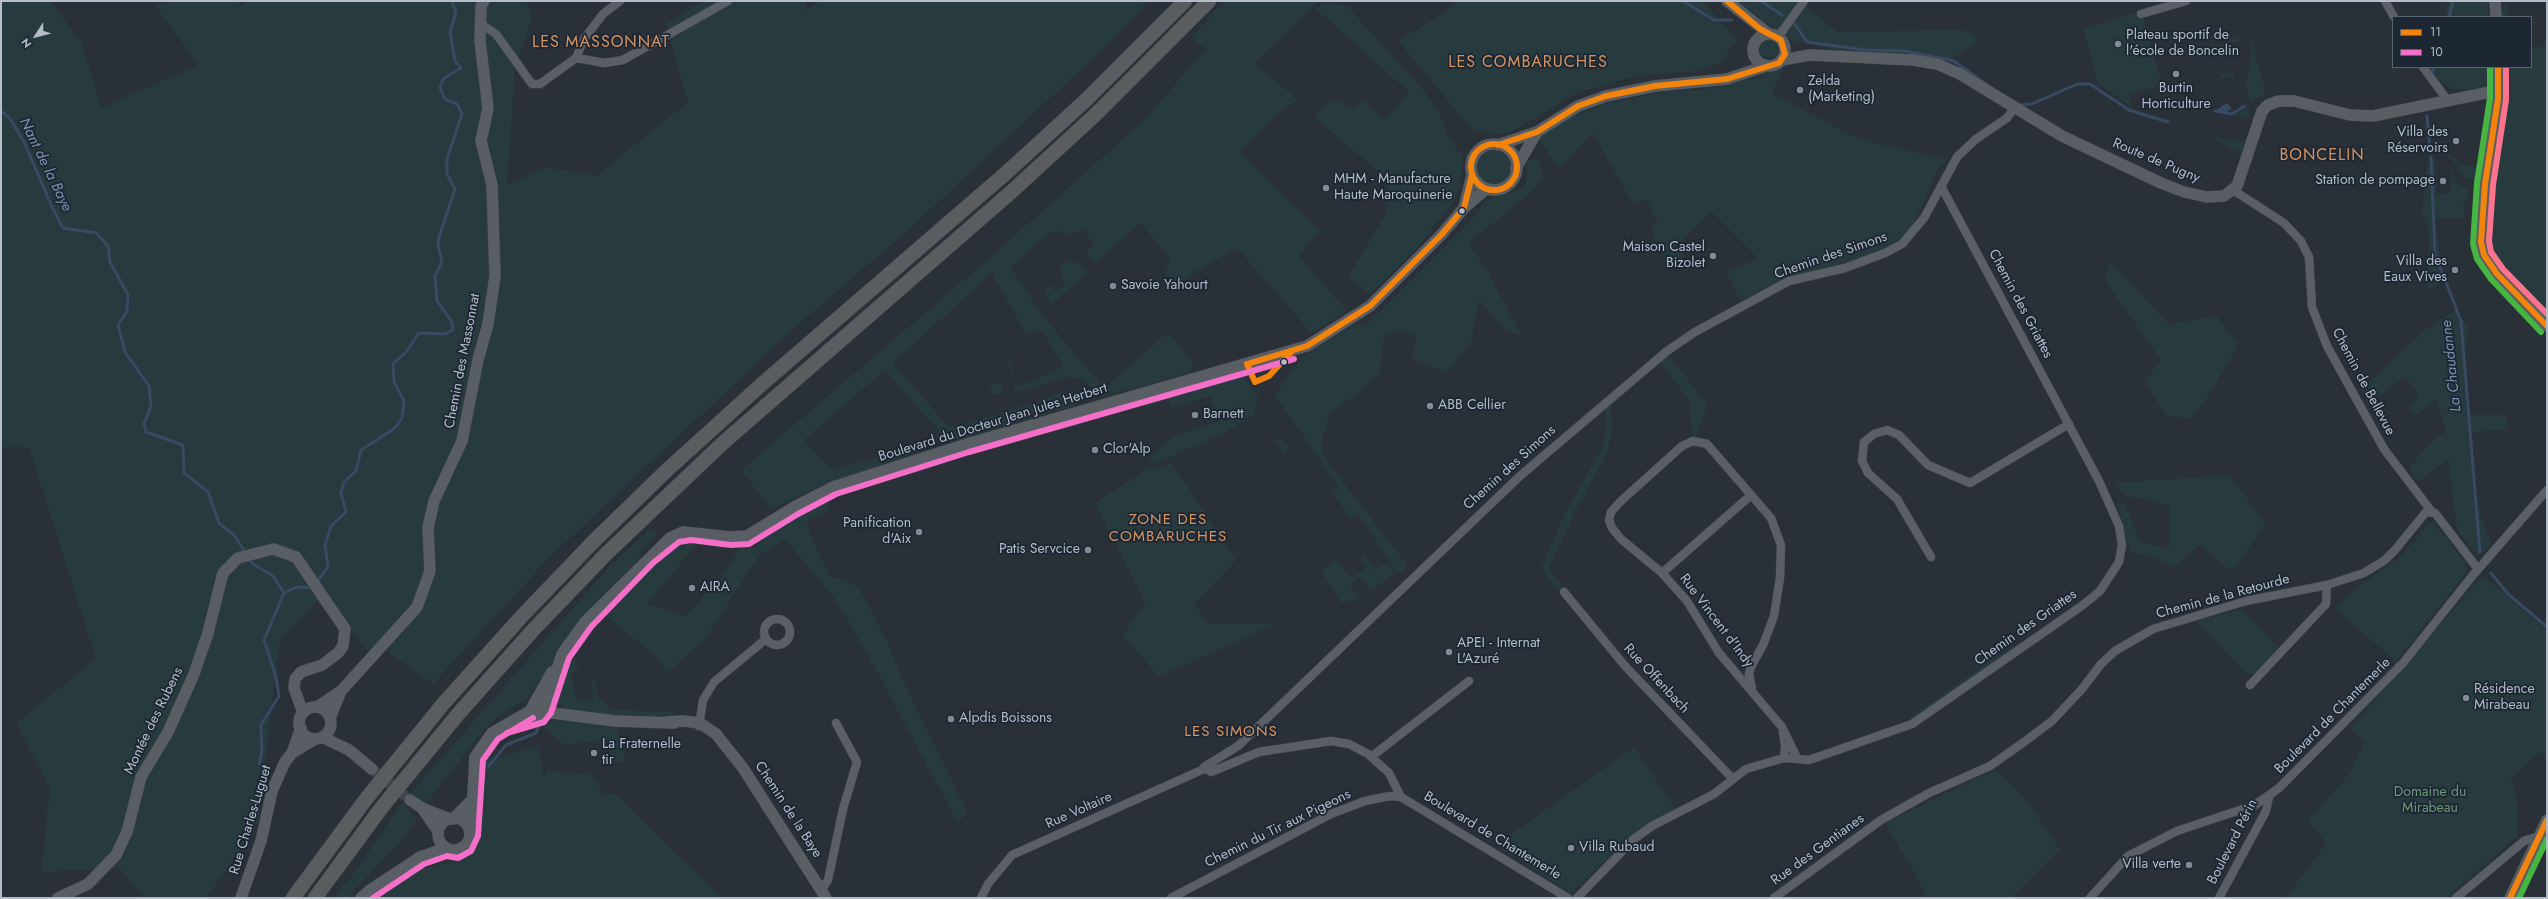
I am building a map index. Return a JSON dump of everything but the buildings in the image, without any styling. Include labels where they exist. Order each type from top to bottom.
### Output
[{"type":"highway","points":[[293,898],[366,799],[443,704],[522,616],[593,542],[666,471],[740,404],[1057,127],[1185,1]]},
{"type":"highway","points":[[315,898],[382,807],[459,713],[534,628],[606,554],[730,437],[1010,193],[1095,116],[1209,1]]},
{"type":"street","name":"Chemin des Massonnat","points":[[310,709],[341,691],[417,607],[430,571],[428,528],[434,501],[462,441],[478,360],[488,324],[495,276],[492,185],[481,141],[488,108],[480,41],[481,6],[484,1]]},
{"type":"street","points":[[481,24],[496,34],[532,84],[540,84],[576,58],[584,39],[603,14],[620,1]]},
{"type":"street","points":[[576,58],[605,63],[623,60],[728,1]]},
{"type":"street","name":"Route de Pugny","points":[[1727,1],[1743,15],[1777,38],[1810,55]]},
{"type":"street","points":[[1777,38],[1804,1]]},
{"type":"street","points":[[2141,14],[2186,1]]},
{"type":"street","points":[[2385,1],[2393,16]]},
{"type":"street","points":[[2495,1],[2496,16]]},
{"type":"street","name":"Route de Pugny","points":[[1743,15],[1750,26],[1754,47]]},
{"type":"street","points":[[1727,79],[1742,69],[1760,38],[1777,38]]},
{"type":"street","points":[[1537,132],[1516,168],[1509,184],[1498,190],[1486,189],[1475,181],[1472,175],[1472,160],[1475,154],[1486,146],[1498,145],[1537,132],[1578,106],[1606,96],[1655,86],[1727,79],[1766,66],[1775,66],[1782,60],[1785,54],[1777,38]]},
{"type":"street","points":[[1754,47],[1758,62],[1766,66]]},
{"type":"street","name":"Route de Pugny","points":[[1782,60],[1810,55],[1913,60],[1937,64],[1960,74],[2062,136],[2184,192],[2218,197],[2233,190]]},
{"type":"street","points":[[2424,68],[2448,101]]},
{"type":"street","points":[[2498,72],[2491,98],[2495,120],[2480,231],[2482,249],[2497,274],[2547,326]]},
{"type":"street","points":[[2233,190],[2243,172],[2262,111],[2268,106],[2279,101],[2294,101],[2350,114],[2373,116],[2474,96],[2491,98]]},
{"type":"street","name":"Chemin des Simons","points":[[1204,769],[1206,764],[1217,760],[1238,746],[1481,512],[1626,383],[1695,332],[1789,281],[1845,268],[1885,253],[1902,244],[1912,235],[1924,218],[1957,157],[1976,139],[2007,118],[2014,108]]},
{"type":"street","points":[[1498,145],[1509,151],[1516,168]]},
{"type":"street","name":"Boulevard du Docteur Jean Jules Herbert","points":[[537,713],[562,654],[585,622],[657,549],[676,534],[691,532],[731,537],[747,536],[794,506],[833,487],[967,444],[1307,346],[1370,306],[1442,234],[1464,208],[1472,175]]},
{"type":"street","name":"Chemin des Griattes","points":[[1577,898],[1634,839],[1652,826],[1714,794],[1746,769],[1784,758],[1809,760],[1912,724],[2083,605],[2100,591],[2119,562],[2122,545],[2119,526],[2099,481],[1941,186]]},
{"type":"street","points":[[1464,208],[1486,189]]},
{"type":"street","name":"Chemin de Bellevue","points":[[2233,190],[2284,222],[2302,241],[2309,257],[2312,307],[2327,346],[2384,449],[2425,515],[2439,518]]},
{"type":"street","points":[[1931,557],[1897,499],[1868,473],[1862,461],[1864,442],[1874,434],[1888,430],[1899,435],[1928,465],[1970,483],[2069,424]]},
{"type":"street","name":"Rue Vincent d'Indy","points":[[1752,688],[1749,674],[1751,667],[1764,645],[1774,616],[1780,578],[1781,545],[1771,518],[1750,496],[1707,444],[1693,441],[1682,446],[1621,501],[1611,512],[1609,520],[1612,528],[1621,539],[1662,572],[1686,601],[1720,653],[1752,688],[1782,727],[1785,745],[1784,758]]},
{"type":"street","name":"Boulevard de Chantemerle","points":[[2090,898],[2119,864],[2133,853],[2177,831],[2218,819],[2269,797],[2403,663],[2478,569],[2547,490]]},
{"type":"street","points":[[1662,572],[1750,496]]},
{"type":"street","points":[[2425,515],[2439,518],[2478,569]]},
{"type":"street","name":"Chemin de la Retourde","points":[[1876,823],[1929,793],[1990,766],[2024,742],[2052,720],[2082,689],[2101,664],[2137,637],[2153,629],[2189,616],[2246,601],[2324,585],[2364,573],[2385,560],[2425,515]]},
{"type":"street","name":"Montée des Rubens","points":[[58,898],[88,884],[116,855],[127,832],[141,777],[168,732],[194,674],[208,633],[223,573],[238,558],[258,551],[273,549],[296,557],[305,567],[345,629],[344,646],[322,665],[300,672],[295,679],[294,688],[296,697],[310,709]]},
{"type":"street","points":[[2250,685],[2326,604],[2324,585]]},
{"type":"street","name":"Rue Offenbach","points":[[1564,592],[1625,666],[1733,779]]},
{"type":"street","points":[[361,898],[370,890],[420,857],[446,848],[456,850],[465,845],[469,838],[475,757],[492,733],[505,725],[537,713],[615,721],[697,724],[704,700],[714,682],[766,638]]},
{"type":"street","points":[[1733,667],[1742,669],[1751,667]]},
{"type":"street","points":[[1371,757],[1469,681]]},
{"type":"street","name":"Chemin des Massonnat","points":[[330,722],[341,691]]},
{"type":"street","points":[[348,750],[330,722],[325,710],[310,709],[300,719],[301,728],[305,735],[318,738],[348,750],[372,769]]},
{"type":"street","points":[[318,738],[330,722]]},
{"type":"street","points":[[824,888],[843,809],[857,762],[836,723]]},
{"type":"street","name":"Chemin de la Baye","points":[[697,724],[721,740],[743,768],[824,888]]},
{"type":"street","points":[[1782,727],[1797,758]]},
{"type":"street","name":"Rue Charles-Luguet","points":[[241,898],[261,841],[272,791],[285,762],[292,753],[301,728]]},
{"type":"street","name":"Rue Charles-Luguet","points":[[292,753],[318,738]]},
{"type":"street","points":[[1204,769],[1211,772],[1259,752],[1330,741],[1350,744],[1371,757],[1392,776],[1401,797]]},
{"type":"street","name":"Rue Voltaire","points":[[981,898],[988,884],[1012,855],[1204,769]]},
{"type":"street","points":[[1390,796],[1392,776]]},
{"type":"street","name":"Chemin du Tir aux Pigeons","points":[[1171,898],[1331,814],[1365,801],[1390,796],[1401,797]]},
{"type":"street","name":"Boulevard de Chantemerle","points":[[1401,797],[1568,898]]},
{"type":"street","name":"Boulevard Périn","points":[[2219,898],[2266,811],[2269,797]]},
{"type":"street","points":[[410,800],[422,808],[463,822],[469,829]]},
{"type":"street","points":[[420,857],[438,833],[441,825],[452,819],[472,801]]},
{"type":"street","points":[[422,808],[446,848]]},
{"type":"street","points":[[2510,898],[2538,836],[2547,820]]},
{"type":"street","name":"Rue des Gentianes","points":[[1774,898],[1876,823]]},
{"type":"street","points":[[2456,898],[2524,841],[2538,836]]},
{"type":"green space","points":[[1,1],[51,1],[82,43],[101,108],[198,65],[156,6],[165,1],[238,1],[241,6],[247,1],[526,1],[532,17],[515,70],[507,185],[546,167],[596,176],[688,102],[666,24],[703,1],[805,1],[806,11],[819,1],[1149,1],[1117,36],[906,232],[793,329],[550,557],[433,684],[378,645],[375,648],[366,650],[346,622],[317,601],[280,641],[258,822],[217,883],[205,898],[145,898],[119,868],[41,872],[50,789],[16,723],[96,659],[29,447],[1,447]]},
{"type":"green space","points":[[1223,1],[1319,1],[1255,63],[1298,100],[1281,111],[1240,153],[1320,230],[1299,256],[1347,311],[1311,333],[1237,248],[1195,272],[1176,287],[1164,273],[1170,263],[1167,254],[1140,223],[1095,264],[1085,252],[1093,248],[1087,231],[1077,231],[1065,235],[1055,230],[1046,236],[1011,267],[1043,316],[1104,388],[1165,335],[1171,336],[1192,360],[1191,373],[1101,397],[1081,378],[1064,377],[1021,392],[1015,390],[1013,380],[1019,387],[1063,367],[1043,331],[1026,334],[992,273],[893,363],[949,427],[993,416],[1063,392],[1072,391],[1077,396],[1078,400],[1075,405],[949,443],[885,370],[804,440],[833,470],[914,447],[920,442],[922,446],[918,452],[823,485],[771,509],[741,470],[986,261],[1142,122],[1206,49],[1191,38]]},
{"type":"green space","points":[[1457,1],[1703,1],[1737,40],[1722,62],[1691,72],[1637,76],[1579,92],[1506,135],[1473,131],[1398,41],[1442,14]]},
{"type":"green space","points":[[1736,1],[1807,1],[1806,6],[1837,32],[1968,31],[1980,41],[1944,63],[1831,49],[1793,41]]},
{"type":"green space","points":[[2449,1],[2488,1],[2488,16],[2444,16]]},
{"type":"green space","points":[[1325,3],[1337,3],[1349,8],[1422,88],[1440,113],[1447,135],[1463,157],[1460,186],[1454,201],[1416,249],[1370,294],[1348,277],[1387,212],[1387,179],[1314,117],[1332,98],[1354,109],[1363,100],[1385,120],[1409,92],[1316,9]]},
{"type":"green space","points":[[2504,4],[2508,4],[2509,16],[2501,16]]},
{"type":"green space","points":[[2141,11],[2162,85],[2128,95],[2133,108],[2098,84],[2083,29]]},
{"type":"green space","points":[[2250,36],[2266,92],[2250,102],[2246,85],[2251,56]]},
{"type":"green space","points":[[2241,37],[2242,41],[2229,43],[2223,48],[2211,46],[2211,43],[2222,45],[2226,41]]},
{"type":"green space","points":[[1765,40],[1773,40],[1778,45],[1776,56],[1773,58],[1765,58],[1760,53],[1760,45]]},
{"type":"green space","points":[[2532,47],[2547,47],[2547,319],[2494,267],[2483,247],[2504,68],[2532,68]]},
{"type":"green space","points":[[1783,68],[1772,94],[1859,139],[1947,160],[1938,169],[1911,231],[1877,253],[1785,279],[1741,301],[1727,273],[1758,258],[1712,212],[1682,240],[1684,257],[1681,268],[1667,261],[1651,229],[1657,220],[1647,200],[1632,202],[1593,133],[1559,168],[1538,138],[1571,116],[1612,102],[1666,91],[1706,89],[1763,77],[1763,72]]},
{"type":"green space","points":[[2430,68],[2488,68],[2488,83],[2480,89],[2453,89],[2437,79]]},
{"type":"green space","points":[[2232,72],[2235,74],[2234,79],[2230,77],[2221,79],[2220,75]]},
{"type":"green space","points":[[2249,107],[2249,118],[2235,116],[2235,115]]},
{"type":"green space","points":[[2215,137],[2244,142],[2241,154],[2214,139]]},
{"type":"green space","points":[[2431,147],[2451,155],[2461,164],[2484,169],[2482,181],[2465,178],[2450,157]]},
{"type":"green space","points":[[1494,150],[1507,155],[1512,168],[1507,181],[1494,186],[1481,181],[1476,168],[1481,155]]},
{"type":"green space","points":[[1539,157],[1543,178],[1531,193],[1468,243],[1487,270],[1522,336],[1505,330],[1479,300],[1471,343],[1446,373],[1412,358],[1417,334],[1397,331],[1384,336],[1380,372],[1357,395],[1331,411],[1321,443],[1324,450],[1321,453],[1408,566],[1398,574],[1358,514],[1351,519],[1332,493],[1339,488],[1275,395],[1300,359],[1310,351],[1354,325],[1367,324],[1472,219],[1485,201],[1498,195],[1515,192],[1526,185],[1527,161]]},
{"type":"green space","points":[[2435,157],[2437,194],[2451,194],[2451,171],[2460,185],[2470,190],[2467,200],[2463,200],[2465,218],[2440,218],[2435,220],[2444,282],[2428,289],[2429,229],[2422,214],[2427,164]]},
{"type":"green space","points":[[2476,190],[2480,190],[2477,228],[2472,227]]},
{"type":"green space","points":[[1070,259],[1073,264],[1077,261],[1087,273],[1052,304],[1046,297],[1046,290],[1051,284],[1054,291],[1065,285],[1058,267]]},
{"type":"green space","points":[[2111,262],[2169,324],[2217,316],[2238,345],[2211,392],[2191,418],[2166,416],[2145,382],[2161,360],[2104,279]]},
{"type":"green space","points":[[2456,309],[2468,328],[2465,355],[2469,415],[2506,415],[2508,430],[2469,432],[2475,488],[2481,517],[2491,544],[2477,556],[2457,529],[2448,459],[2418,482],[2409,468],[2429,444],[2446,431],[2436,399],[2415,416],[2409,410],[2419,394],[2405,377],[2368,404],[2361,389],[2426,329]]},
{"type":"green space","points":[[1668,354],[1708,405],[1695,437],[1692,437],[1689,400],[1659,361]]},
{"type":"green space","points":[[1007,356],[1014,371],[1012,373],[1005,357]]},
{"type":"green space","points":[[1238,367],[1257,397],[1254,415],[1226,432],[1152,465],[1150,459],[1161,445],[1179,434],[1219,422],[1211,396],[1171,408],[1168,399],[1145,408],[1143,396]]},
{"type":"green space","points":[[995,383],[999,383],[1003,389],[999,395],[995,395],[991,391],[991,387]]},
{"type":"green space","points":[[1610,401],[1613,426],[1607,453],[1576,510],[1549,568],[1563,587],[1557,590],[1541,568],[1565,514],[1603,445],[1607,422],[1604,407]]},
{"type":"green space","points":[[1282,437],[1291,450],[1284,455],[1275,441]]},
{"type":"green space","points":[[1172,463],[1236,560],[1195,604],[1207,623],[1276,624],[1159,677],[1123,635],[1145,602],[1095,503],[1146,470]]},
{"type":"green space","points":[[2230,475],[2266,525],[2232,571],[2199,545],[2174,567],[2158,559],[2131,552],[2117,504],[2125,503],[2140,542],[2169,548],[2170,507],[2147,499],[2124,496],[2116,483]]},
{"type":"green space","points":[[824,498],[831,509],[807,521],[809,532],[831,577],[847,580],[855,585],[862,594],[887,640],[894,661],[967,812],[958,823],[868,655],[834,598],[785,539],[759,556],[705,639],[666,674],[659,659],[604,614],[612,607],[620,594],[680,536],[697,544],[647,604],[685,616],[724,575],[740,547],[756,547],[758,553],[757,541]]},
{"type":"green space","points":[[2430,523],[2435,524],[2464,561],[2466,568],[2465,574],[2396,662],[2335,608],[2362,584],[2401,556]]},
{"type":"green space","points":[[649,530],[658,532],[641,552],[634,568],[623,584],[539,681],[527,699],[498,716],[484,730],[425,805],[416,795],[409,797],[405,802],[406,808],[417,819],[403,839],[347,898],[333,898],[355,872],[401,804],[611,565]]},
{"type":"green space","points":[[1365,556],[1375,570],[1387,562],[1395,573],[1371,591],[1360,577],[1350,585],[1360,598],[1341,603],[1321,571],[1336,559],[1350,578],[1367,568],[1361,559]]},
{"type":"green space","name":"Domaine du Mirabeau","points":[[2483,575],[2547,630],[2547,753],[2538,753],[2511,779],[2517,800],[2517,837],[2446,898],[2286,898],[2326,843],[2308,821],[2350,773],[2364,741],[2350,729]]},
{"type":"green space","points":[[2241,609],[2280,649],[2254,674],[2246,673],[2196,621]]},
{"type":"green space","points":[[2027,639],[1910,720],[1921,709],[1996,657]]},
{"type":"green space","points":[[569,659],[575,661],[577,666],[576,671],[571,673],[577,702],[594,699],[591,681],[596,680],[598,696],[612,710],[675,712],[670,729],[617,728],[626,761],[612,763],[607,740],[565,745],[539,724],[593,713],[568,709],[557,702],[554,693],[564,660]]},
{"type":"green space","points":[[539,745],[544,777],[547,770],[592,775],[603,793],[616,794],[721,898],[373,898],[415,870],[454,862],[471,855],[481,833],[479,779],[483,754],[501,757]]},
{"type":"green space","points":[[1634,747],[1676,810],[1631,837],[1571,893],[1496,845]]},
{"type":"green space","points":[[1996,769],[2029,803],[2060,849],[2011,898],[1926,898],[1912,869],[1885,823]]},
{"type":"water","points":[[2227,103],[2232,109],[2224,112],[2216,110]]},
{"type":"waterway","points":[[317,582],[328,567],[325,545],[331,526],[346,512],[341,493],[344,482],[356,471],[361,450],[395,428],[402,418],[404,401],[394,382],[393,364],[407,351],[418,334],[445,334],[453,330],[452,322],[437,301],[435,276],[442,262],[438,246],[439,237],[455,189],[447,174],[447,159],[462,114],[457,104],[445,99],[440,88],[443,79],[461,68],[455,61],[450,32],[456,13],[452,1]]},
{"type":"waterway","points":[[1683,1],[1714,20],[1732,20]]},
{"type":"waterway","points":[[1761,1],[1782,15]]},
{"type":"waterway","name":"La Chaudanne","points":[[2449,16],[2453,1]]},
{"type":"waterway","points":[[1794,23],[1807,42],[1866,50],[1905,51],[1954,61],[1986,84]]},
{"type":"waterway","name":"La Chaudanne","points":[[2432,73],[2434,68]]},
{"type":"waterway","points":[[2020,105],[2032,104],[2077,84],[2090,84],[2129,110],[2168,122]]},
{"type":"waterway","points":[[2215,111],[2232,114],[2245,106]]},
{"type":"waterway","name":"Nant de la Baye","points":[[1,111],[9,117],[24,142],[52,207],[63,228],[96,233],[108,246],[110,262],[128,295],[127,311],[118,325],[125,352],[149,386],[151,406],[144,424],[146,432],[183,445],[184,473],[208,492],[219,523],[234,535],[253,564],[273,576],[284,593],[264,640],[276,677],[279,696],[261,725],[262,751],[259,763],[266,772]]},
{"type":"waterway","name":"La Chaudanne","points":[[2427,116],[2430,151]]},
{"type":"waterway","name":"La Chaudanne","points":[[2431,157],[2435,254],[2461,321],[2480,552]]},
{"type":"waterway","name":"La Chaudanne","points":[[2491,573],[2508,594],[2547,627]]},
{"type":"waterway","points":[[284,593],[297,587],[314,588]]},
{"type":"waterway","points":[[489,766],[506,745],[536,733],[539,724]]},
{"type":"tunnel","points":[[372,769],[410,800]]},
{"type":"transit line","name":"11","points":[[1498,145],[1537,132],[1578,106],[1606,96],[1655,86],[1727,79],[1779,63],[1785,54],[1781,40],[1760,29],[1727,1]]},
{"type":"transit line","points":[[2490,68],[2490,98],[2477,183],[2473,244],[2477,259],[2491,279],[2541,332]]},
{"type":"transit line","name":"11","points":[[2498,68],[2498,99],[2485,184],[2481,242],[2484,255],[2497,274],[2547,326]]},
{"type":"transit line","points":[[2506,68],[2506,100],[2493,185],[2489,241],[2491,252],[2503,269],[2547,314]]},
{"type":"transit line","name":"11","points":[[1494,144],[1507,148],[1513,154],[1517,167],[1513,180],[1507,186],[1494,190],[1481,186],[1475,180],[1471,167],[1475,154],[1481,148],[1494,144]]},
{"type":"transit line","name":"11","points":[[1292,351],[1269,376],[1255,382],[1247,364],[1307,346],[1370,306],[1442,234],[1464,208],[1472,175]]},
{"type":"transit line","name":"10","points":[[507,733],[544,722],[551,713],[569,658],[591,627],[653,563],[679,542],[691,540],[731,545],[749,544],[798,514],[836,494],[969,452],[1294,359]]},
{"type":"transit line","name":"10","points":[[373,898],[424,864],[447,856],[458,858],[471,851],[478,836],[483,760],[498,739],[533,718]]},
{"type":"transit line","name":"11","points":[[2510,898],[2547,820]]},
{"type":"transit line","points":[[2519,898],[2547,839]]},
{"type":"place","name":"Plateau sportif de l'école de Boncelin","points":[[2118,44]]},
{"type":"place","name":"Burtin Horticulture","points":[[2176,74]]},
{"type":"place","name":"Zelda (Marketing)","points":[[1800,90]]},
{"type":"place","name":"Villa des Réservoirs","points":[[2456,141]]},
{"type":"place","name":"Station de pompage","points":[[2443,181]]},
{"type":"place","name":"MHM - Manufacture Haute Maroquinerie","points":[[1326,188]]},
{"type":"place","name":"Maison Castel Bizolet","points":[[1713,256]]},
{"type":"place","name":"Villa des Eaux Vives","points":[[2455,270]]},
{"type":"place","name":"Savoie Yahourt","points":[[1113,286]]},
{"type":"place","name":"ABB Cellier","points":[[1430,406]]},
{"type":"place","name":"Barnett","points":[[1195,415]]},
{"type":"place","name":"Clor'Alp","points":[[1095,450]]},
{"type":"place","name":"Panification d'Aix","points":[[919,532]]},
{"type":"place","name":"Patis Servcice","points":[[1088,550]]},
{"type":"place","name":"AIRA","points":[[692,588]]},
{"type":"place","name":"APEI - Internat L'Azuré","points":[[1449,652]]},
{"type":"place","name":"Résidence Mirabeau","points":[[2466,698]]},
{"type":"place","name":"Alpdis Boissons","points":[[951,719]]},
{"type":"place","name":"La Fraternelle tir","points":[[594,753]]},
{"type":"place","name":"Villa Rubaud","points":[[1571,848]]},
{"type":"place","name":"Villa verte","points":[[2189,865]]},
{"type":"district","name":"LES MASSONNAT","points":[[601,43]]},
{"type":"district","name":"LES COMBARUCHES","points":[[1528,63]]},
{"type":"district","name":"BONCELIN","points":[[2322,156]]},
{"type":"district","name":"ZONE DES COMBARUCHES","points":[[1168,528]]},
{"type":"district","name":"LES SIMONS","points":[[1231,732]]}]
